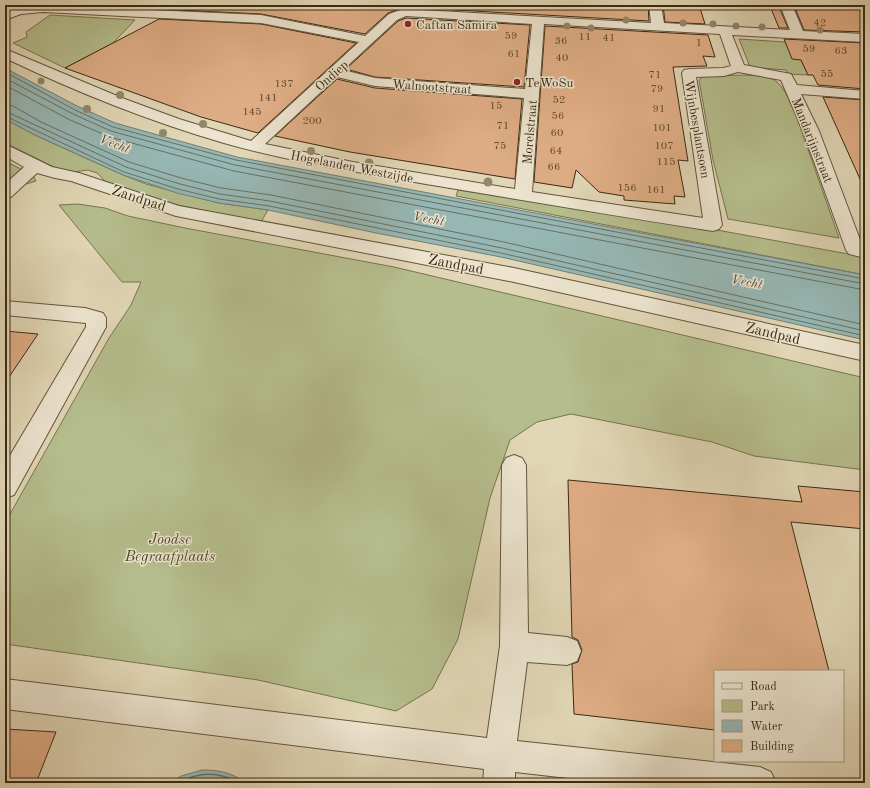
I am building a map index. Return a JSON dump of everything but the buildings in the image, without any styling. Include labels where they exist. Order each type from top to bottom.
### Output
[{"type":"street","points":[[165,15],[174,5]]},
{"type":"street","name":"Morelstraat","points":[[523,196],[532,94],[532,20],[527,5]]},
{"type":"street","points":[[656,5],[658,26]]},
{"type":"street","points":[[786,5],[798,35]]},
{"type":"street","points":[[5,16],[19,11],[45,6],[165,15],[264,14],[368,40]]},
{"type":"street","points":[[406,8],[421,14],[865,38]]},
{"type":"street","name":"Ondiep","points":[[254,146],[392,17],[406,8]]},
{"type":"street","points":[[725,31],[738,68]]},
{"type":"street","name":"Hogelanden Westzijde","points":[[5,53],[75,86],[173,122],[254,146],[317,161],[523,196],[713,225]]},
{"type":"street","name":"Mandarijnstraat","points":[[738,68],[786,77],[793,89],[860,251]]},
{"type":"street","name":"Wijnbesplantsoen","points":[[713,225],[689,73],[724,72],[738,68]]},
{"type":"street","name":"Walnootstraat","points":[[334,72],[375,82],[532,94]]},
{"type":"street","points":[[793,89],[865,95]]},
{"type":"street","name":"Zandpad","points":[[5,149],[42,169],[64,176],[73,176],[176,211],[514,275],[865,353]]},
{"type":"street","points":[[5,193],[42,169]]},
{"type":"street","points":[[5,308],[85,315],[96,318],[96,327],[5,487]]},
{"type":"street","points":[[500,769],[514,646],[514,466]]},
{"type":"street","points":[[514,646],[567,651]]},
{"type":"street","points":[[5,694],[500,769],[760,783]]},
{"type":"green space","points":[[50,15],[135,20],[113,43],[65,68],[13,43],[27,37],[26,32]]},
{"type":"green space","points":[[739,39],[785,42],[801,60],[808,75],[788,74],[786,70],[750,67]]},
{"type":"green space","points":[[748,75],[765,77],[777,82],[783,89],[796,115],[839,238],[728,219],[713,160],[699,80],[703,77]]},
{"type":"green space","points":[[5,119],[35,135],[146,184],[219,203],[268,210],[261,222],[178,205],[122,189],[105,181],[97,173],[88,170],[66,173],[5,143]]},
{"type":"green space","points":[[5,161],[33,175],[36,181],[5,188]]},
{"type":"green space","points":[[458,190],[717,230],[854,255],[865,258],[865,275],[456,196]]},
{"type":"green space","name":"Joodse Begraafplaats","points":[[78,204],[105,208],[128,216],[185,228],[394,267],[865,378],[865,470],[754,456],[712,442],[571,414],[537,422],[510,440],[490,498],[458,639],[432,689],[396,711],[258,680],[5,644],[5,523],[109,338],[131,305],[141,282],[122,282],[59,205]]},
{"type":"water","name":"Vecht","points":[[5,68],[77,106],[115,123],[237,157],[865,275],[865,340],[501,257],[268,210],[219,203],[177,193],[123,175],[35,135],[5,119]]},
{"type":"water","points":[[202,770],[225,772],[235,776],[245,783],[171,783],[181,776]]},
{"type":"place","name":"Caftan Samira","points":[[408,24]]},
{"type":"place","name":"TeWoSu","points":[[517,82]]}]
